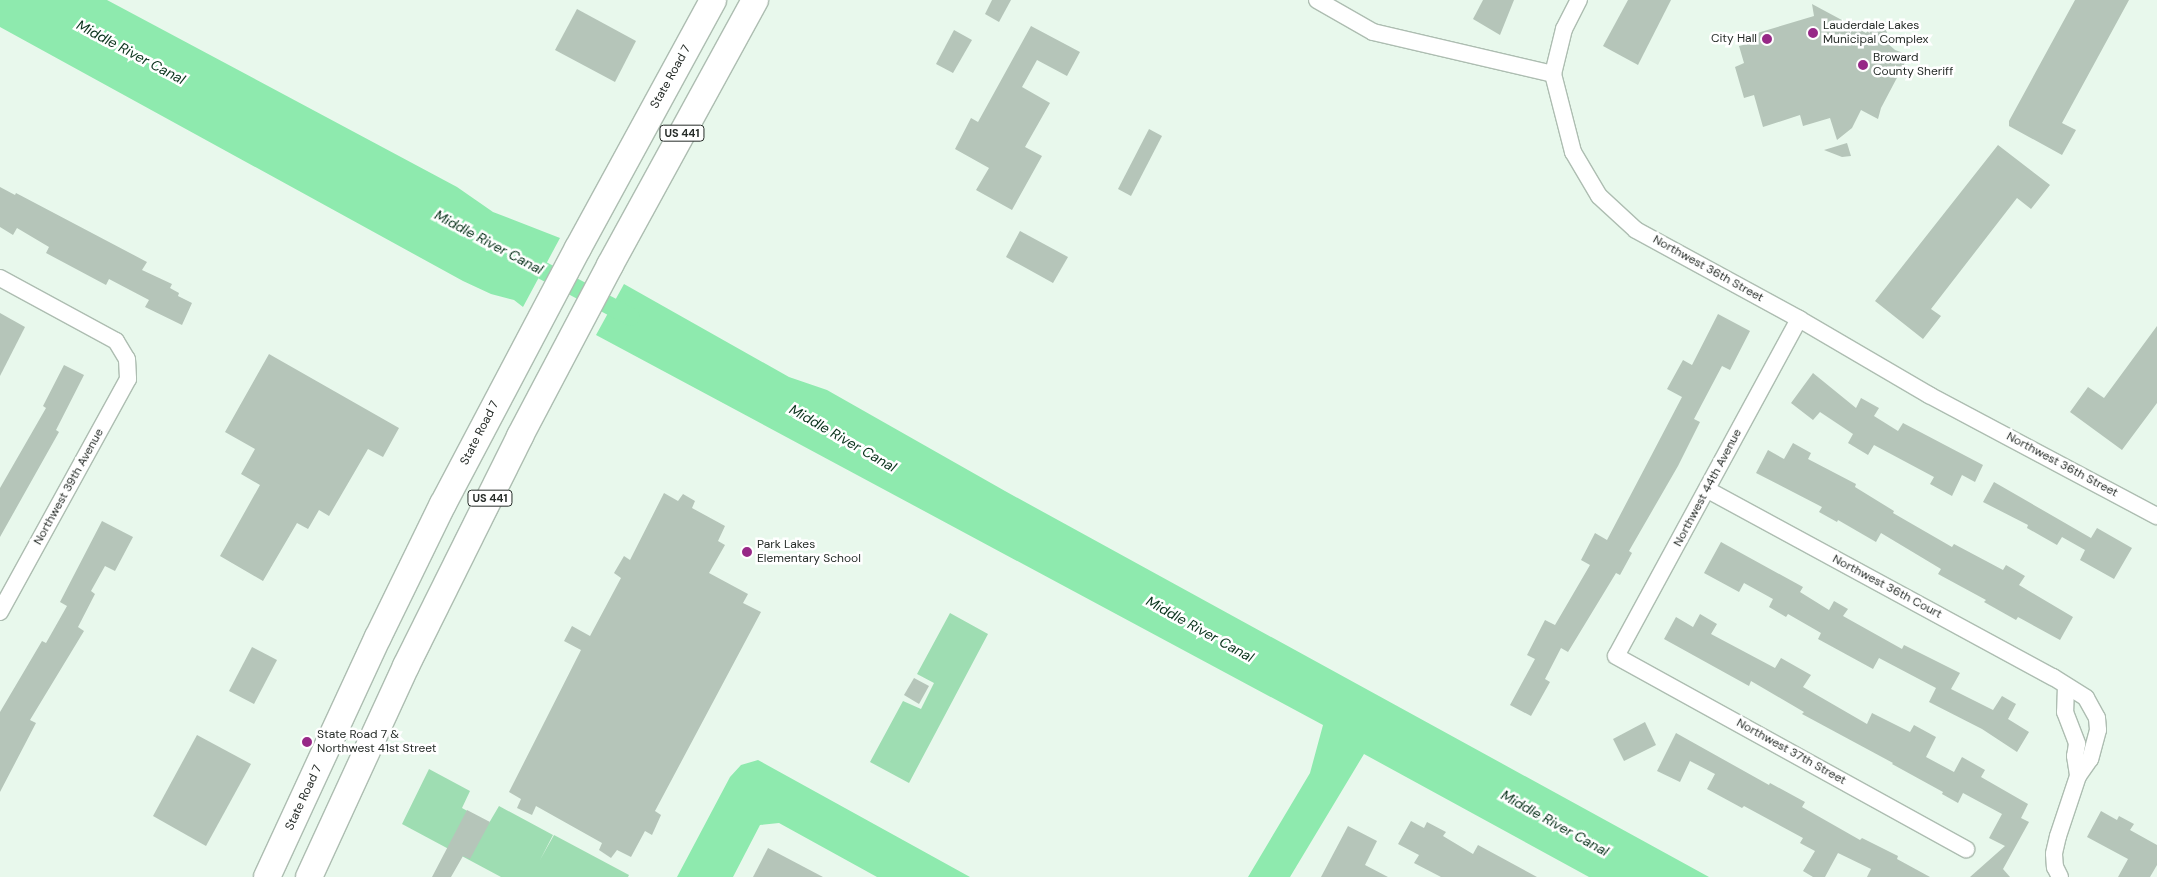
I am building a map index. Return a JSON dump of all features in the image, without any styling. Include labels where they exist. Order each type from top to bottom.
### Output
[{"type":"main road","name":"State Road 7","points":[[266,877],[378,637],[444,504],[578,248],[713,0]]},
{"type":"main road","name":"US 441","points":[[309,877],[390,703],[516,444],[574,330],[754,0]]},
{"type":"main road","points":[[378,637],[389,658],[392,680],[390,703]]},
{"type":"street","points":[[1316,0],[1373,32],[1553,74],[1564,30],[1580,0]]},
{"type":"street","name":"Northwest 36th Street","points":[[1553,74],[1572,152],[1599,196],[1636,230],[1798,319],[1929,395],[2157,516]]},
{"type":"street","name":"Northwest 39th Avenue","points":[[0,278],[116,341],[127,358],[128,379],[0,612]]},
{"type":"street","name":"Northwest 44th Avenue","points":[[1616,656],[1708,490],[1798,319]]},
{"type":"street","name":"Northwest 36th Court","points":[[1708,490],[2054,678],[2086,698],[2098,718],[2098,730]]},
{"type":"street","name":"Northwest 37th Street","points":[[1616,656],[1966,848]]},
{"type":"street","points":[[2066,686],[2065,712],[2074,733],[2078,776]]},
{"type":"street","points":[[2074,733],[2086,736],[2098,730]]},
{"type":"street","points":[[2060,877],[2055,867],[2054,854],[2078,776],[2090,759],[2098,730]]},
{"type":"shaded area","points":[[950,613],[988,634],[909,783],[870,762],[903,701],[921,709],[934,683],[917,674]]},
{"type":"shaded area","points":[[429,769],[470,791],[462,808],[489,823],[499,806],[553,835],[540,860],[554,835],[629,875],[628,877],[501,877],[402,824]]},
{"type":"water","points":[[0,0],[107,0],[457,187],[493,212],[560,238],[523,307],[514,300],[491,294],[463,281],[0,27]]},
{"type":"water","points":[[624,284],[789,377],[827,390],[1005,491],[1709,877],[1589,877],[1364,754],[1290,877],[1248,877],[1310,773],[1323,725],[596,335]]},
{"type":"water","points":[[758,760],[970,877],[877,877],[779,823],[760,825],[733,877],[677,877],[730,777],[741,765]]},
{"type":"building","points":[[992,0],[1011,0],[999,22],[985,14]]},
{"type":"building","points":[[1483,0],[1514,0],[1500,35],[1473,19]]},
{"type":"building","points":[[1628,0],[1671,0],[1638,65],[1603,46]]},
{"type":"building","points":[[2075,0],[2129,0],[2062,123],[2076,130],[2062,155],[2009,126],[2009,121]]},
{"type":"building","points":[[1812,4],[1866,33],[1873,23],[1887,31],[1886,42],[1895,50],[1909,55],[1881,108],[1878,119],[1861,110],[1852,128],[1837,140],[1830,118],[1803,126],[1800,115],[1763,127],[1754,95],[1744,98],[1735,67],[1744,63],[1739,46],[1747,44],[1744,37],[1814,16]]},
{"type":"building","points":[[577,9],[636,41],[615,82],[555,50]]},
{"type":"building","points":[[1031,26],[1080,52],[1067,76],[1037,60],[1022,87],[1050,103],[1025,147],[1042,156],[1012,210],[976,190],[989,168],[955,149],[971,118],[978,122]]},
{"type":"building","points":[[954,30],[972,40],[953,73],[936,64]]},
{"type":"building","points":[[1149,129],[1162,136],[1131,196],[1118,189]]},
{"type":"building","points":[[1847,143],[1851,156],[1842,157],[1824,150]]},
{"type":"building","points":[[1998,145],[2050,185],[2031,209],[2017,198],[1931,309],[1941,316],[1923,339],[1875,301]]},
{"type":"building","points":[[0,187],[15,195],[16,193],[147,262],[142,270],[172,284],[170,288],[179,293],[178,296],[192,303],[182,325],[145,307],[149,300],[109,279],[106,285],[46,253],[49,247],[17,228],[13,235],[0,227]]},
{"type":"building","points":[[1020,231],[1068,257],[1053,283],[1006,257]]},
{"type":"building","points":[[0,313],[25,327],[0,376]]},
{"type":"building","points":[[1718,314],[1750,331],[1730,370],[1722,366],[1694,419],[1700,422],[1678,466],[1629,551],[1632,553],[1620,575],[1616,573],[1568,652],[1561,648],[1545,679],[1550,682],[1531,716],[1510,705],[1535,659],[1527,655],[1545,620],[1555,625],[1590,565],[1581,560],[1595,533],[1607,540],[1682,397],[1667,389],[1683,360],[1692,365]]},
{"type":"building","points":[[2157,326],[2157,403],[2122,450],[2070,412],[2088,387],[2104,398]]},
{"type":"building","points":[[269,354],[399,428],[383,457],[368,449],[329,516],[319,510],[308,529],[297,523],[263,581],[220,556],[260,485],[241,474],[255,449],[225,432]]},
{"type":"building","points":[[64,365],[84,375],[56,430],[59,432],[0,537],[0,488],[46,408],[43,406]]},
{"type":"building","points":[[1813,373],[1856,408],[1861,398],[1879,408],[1874,416],[1898,431],[1903,423],[1983,465],[1975,482],[1962,475],[1952,496],[1930,484],[1934,477],[1874,445],[1868,455],[1848,443],[1853,434],[1820,412],[1813,420],[1791,403]]},
{"type":"building","points":[[1793,443],[1811,453],[1808,459],[1856,484],[1855,487],[1894,511],[1893,513],[1952,547],[1954,544],[2003,570],[2006,565],[2025,576],[2019,585],[2073,617],[2060,640],[2018,617],[2016,620],[1984,602],[1986,600],[1938,574],[1941,569],[1881,533],[1876,542],[1838,520],[1837,522],[1819,512],[1822,507],[1756,473],[1768,450],[1784,459]]},
{"type":"building","points":[[1994,482],[2091,538],[2097,528],[2132,548],[2114,579],[2080,560],[2085,550],[2062,537],[2057,545],[2027,528],[2028,525],[1983,502]]},
{"type":"building","name":"Park Lakes Elementary School","points":[[664,493],[678,501],[683,494],[695,501],[692,508],[725,526],[718,541],[725,545],[709,573],[748,594],[743,603],[761,612],[655,811],[661,815],[652,835],[645,831],[631,857],[617,850],[611,858],[599,850],[602,843],[536,806],[532,815],[517,808],[521,799],[509,792],[581,650],[564,641],[572,626],[590,636],[621,578],[614,573],[624,556],[630,560]]},
{"type":"building","points":[[102,521],[133,537],[115,571],[105,566],[91,591],[95,594],[78,627],[84,631],[30,720],[36,723],[0,792],[0,712],[42,641],[46,643],[67,606],[60,602]]},
{"type":"building","points":[[1721,542],[1803,587],[1800,592],[1829,610],[1834,601],[1848,609],[1843,616],[1902,649],[1904,645],[1960,673],[1951,689],[1993,710],[2002,696],[2016,704],[2008,719],[2029,732],[2017,752],[1982,729],[1929,702],[1936,688],[1879,658],[1873,669],[1818,639],[1821,633],[1788,614],[1786,617],[1769,607],[1773,599],[1744,583],[1739,592],[1704,573]]},
{"type":"building","points":[[1700,614],[1717,624],[1711,634],[1775,668],[1781,658],[1811,675],[1803,687],[1867,724],[1872,713],[1910,732],[1914,725],[1936,737],[1926,757],[1954,772],[1962,757],[1985,770],[1981,777],[2028,804],[2021,818],[2029,822],[2003,869],[2010,877],[1970,877],[2005,846],[1989,838],[2002,814],[1963,793],[1958,803],[1942,794],[1943,792],[1893,763],[1802,714],[1804,712],[1751,681],[1749,686],[1664,639],[1676,617],[1693,627]]},
{"type":"building","points":[[252,647],[277,660],[254,704],[229,691]]},
{"type":"building","points":[[914,678],[929,686],[919,704],[904,695]]},
{"type":"building","points":[[1645,722],[1656,745],[1624,761],[1613,739]]},
{"type":"building","points":[[1676,733],[1769,785],[1770,783],[1805,802],[1802,807],[1860,840],[1862,838],[1898,856],[1897,859],[1930,877],[1867,877],[1871,869],[1838,853],[1825,877],[1813,877],[1803,871],[1815,851],[1800,843],[1803,838],[1744,806],[1742,808],[1707,789],[1715,774],[1690,761],[1680,782],[1657,771]]},
{"type":"building","points":[[197,735],[251,764],[206,846],[153,816]]},
{"type":"building","points":[[467,810],[490,822],[470,859],[463,856],[451,877],[432,877]]},
{"type":"building","points":[[2101,811],[2117,820],[2119,816],[2134,824],[2130,830],[2157,845],[2157,865],[2150,877],[2118,877],[2128,859],[2087,837]]},
{"type":"building","points":[[1411,821],[1424,828],[1427,822],[1446,832],[1443,836],[1473,854],[1478,845],[1537,877],[1441,877],[1414,863],[1419,855],[1398,844]]},
{"type":"building","points":[[1348,826],[1377,841],[1365,865],[1388,877],[1321,877]]},
{"type":"building","points":[[768,848],[823,877],[753,877]]},
{"type":"waterway","name":"Middle River Canal","points":[[521,259],[631,317]]},
{"type":"place","name":"Lauderdale Lakes Municipal Complex","points":[[1813,33]]},
{"type":"place","name":"City Hall","points":[[1767,39]]},
{"type":"place","name":"Broward County Sheriff","points":[[1863,65]]},
{"type":"place","name":"Park Lakes Elementary School","points":[[747,552]]},
{"type":"place","name":"State Road 7 & Northwest 41st Street","points":[[307,742]]}]
